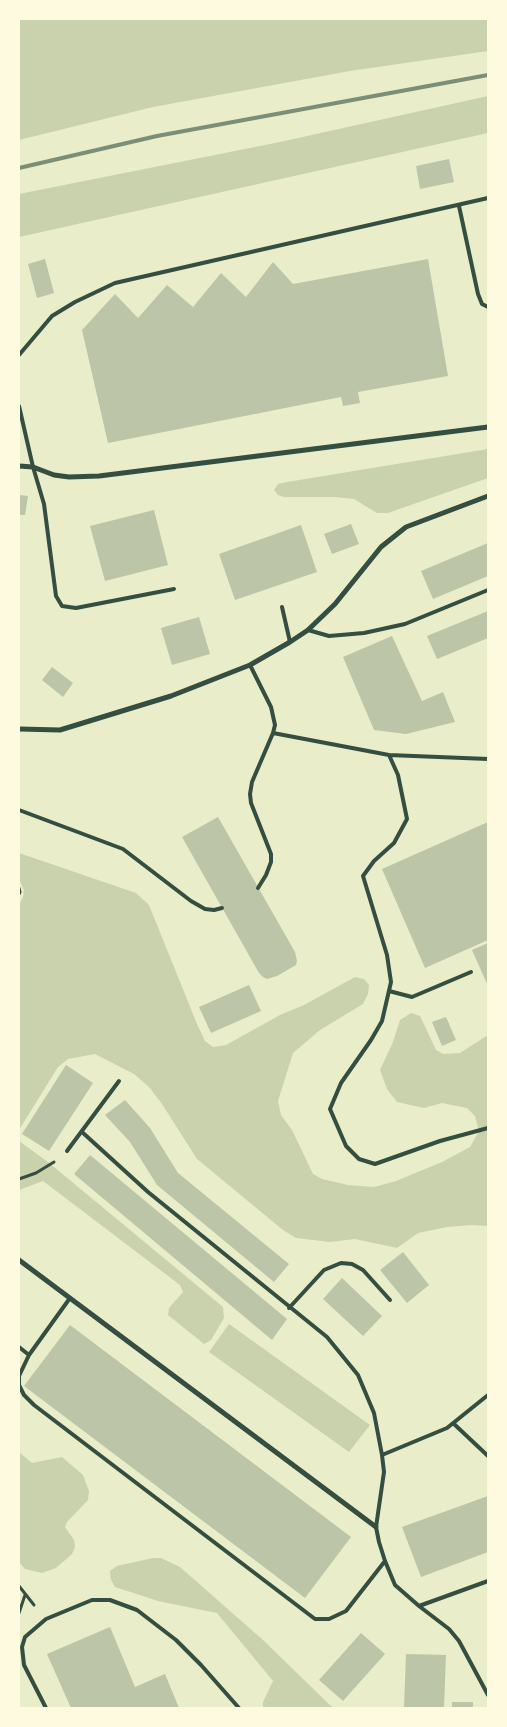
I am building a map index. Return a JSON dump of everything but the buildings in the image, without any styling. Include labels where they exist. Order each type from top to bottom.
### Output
[{"type":"street","points":[[19,466],[33,467],[54,475],[69,477],[99,476],[488,427]]},
{"type":"street","points":[[19,729],[60,730],[171,696],[250,665],[308,630],[335,604],[381,547],[406,527],[488,496]]},
{"type":"street","points":[[19,1260],[376,1527]]},
{"type":"lane","points":[[19,355],[52,316],[75,302],[115,284],[488,198]]},
{"type":"lane","points":[[459,206],[478,294],[482,304],[488,306]]},
{"type":"lane","points":[[19,406],[33,467],[44,504],[56,596],[62,606],[76,608],[174,589]]},
{"type":"lane","points":[[308,630],[329,636],[364,633],[405,624],[488,590]]},
{"type":"lane","points":[[282,607],[290,642]]},
{"type":"lane","points":[[250,665],[271,707],[275,725],[252,782],[250,794],[251,803],[271,854],[271,862],[258,888]]},
{"type":"lane","points":[[273,733],[390,755],[488,759]]},
{"type":"lane","points":[[390,755],[398,775],[407,819],[394,843],[374,861],[364,876],[387,955],[391,982],[382,1020],[371,1040],[341,1083],[330,1109],[346,1146],[359,1159],[375,1164],[440,1141],[488,1128]]},
{"type":"lane","points":[[19,810],[123,849],[191,901],[205,909],[222,908]]},
{"type":"lane","points":[[389,991],[412,997],[471,972]]},
{"type":"lane","points":[[67,1151],[119,1081]]},
{"type":"lane","points":[[82,1132],[148,1192],[326,1337],[358,1375],[374,1413],[382,1455],[384,1472],[376,1527],[378,1542],[385,1561],[395,1585],[449,1629],[459,1641],[488,1695]]},
{"type":"lane","points":[[289,1308],[324,1270],[341,1263],[352,1264],[363,1270],[390,1300]]},
{"type":"lane","points":[[70,1298],[29,1355],[19,1376],[19,1386],[24,1395],[34,1405],[315,1619],[329,1619],[346,1611],[385,1561]]},
{"type":"lane","points":[[19,1347],[29,1355]]},
{"type":"lane","points":[[382,1455],[454,1424],[488,1395]]},
{"type":"lane","points":[[454,1424],[488,1456]]},
{"type":"lane","points":[[419,1606],[488,1581]]},
{"type":"lane","points":[[46,1708],[24,1665],[22,1646],[24,1637],[46,1618],[92,1600],[110,1600],[137,1610],[176,1640],[239,1708]]},
{"type":"path","points":[[19,888],[19,894]]},
{"type":"path","points":[[19,1179],[48,1167],[67,1151]]},
{"type":"path","points":[[19,1586],[46,1618]]},
{"type":"path","points":[[19,1613],[25,1595]]},
{"type":"green space","points":[[488,19],[488,51],[350,71],[153,107],[19,140],[19,20]]},
{"type":"green space","points":[[488,96],[488,133],[19,237],[19,194],[280,142]]},
{"type":"green space","points":[[488,449],[488,478],[388,513],[377,513],[354,499],[284,497],[278,495],[274,490],[278,484],[287,482]]},
{"type":"green space","points":[[19,853],[136,893],[149,905],[197,1024],[205,1041],[213,1047],[226,1045],[355,977],[364,979],[369,985],[368,994],[363,1004],[320,1030],[293,1053],[278,1101],[281,1115],[292,1130],[313,1174],[322,1179],[348,1185],[374,1187],[396,1181],[442,1162],[470,1147],[479,1131],[475,1116],[467,1108],[442,1103],[424,1108],[397,1102],[387,1089],[380,1070],[393,1042],[400,1020],[411,1013],[420,1016],[436,1050],[443,1054],[460,1053],[488,1035],[488,1226],[447,1227],[418,1233],[397,1248],[355,1239],[330,1242],[296,1238],[283,1230],[197,1159],[149,1087],[134,1074],[95,1054],[68,1059],[58,1067],[19,1130],[19,905],[24,890],[19,879]]},
{"type":"green space","points":[[19,1141],[48,1162],[223,1307],[224,1318],[211,1340],[204,1344],[168,1315],[169,1308],[183,1292],[180,1285],[43,1181],[19,1190]]},
{"type":"green space","points":[[229,1324],[370,1425],[349,1452],[209,1352]]},
{"type":"green space","points":[[19,1452],[32,1463],[62,1457],[83,1475],[89,1491],[88,1500],[67,1522],[65,1527],[74,1540],[75,1547],[72,1554],[56,1568],[42,1573],[25,1569],[19,1562]]},
{"type":"green space","points":[[161,1558],[180,1567],[263,1640],[333,1708],[263,1708],[263,1702],[273,1681],[217,1613],[158,1601],[115,1587],[111,1580],[110,1571],[117,1566]]},
{"type":"railway","points":[[19,168],[157,136],[488,75]]}]
